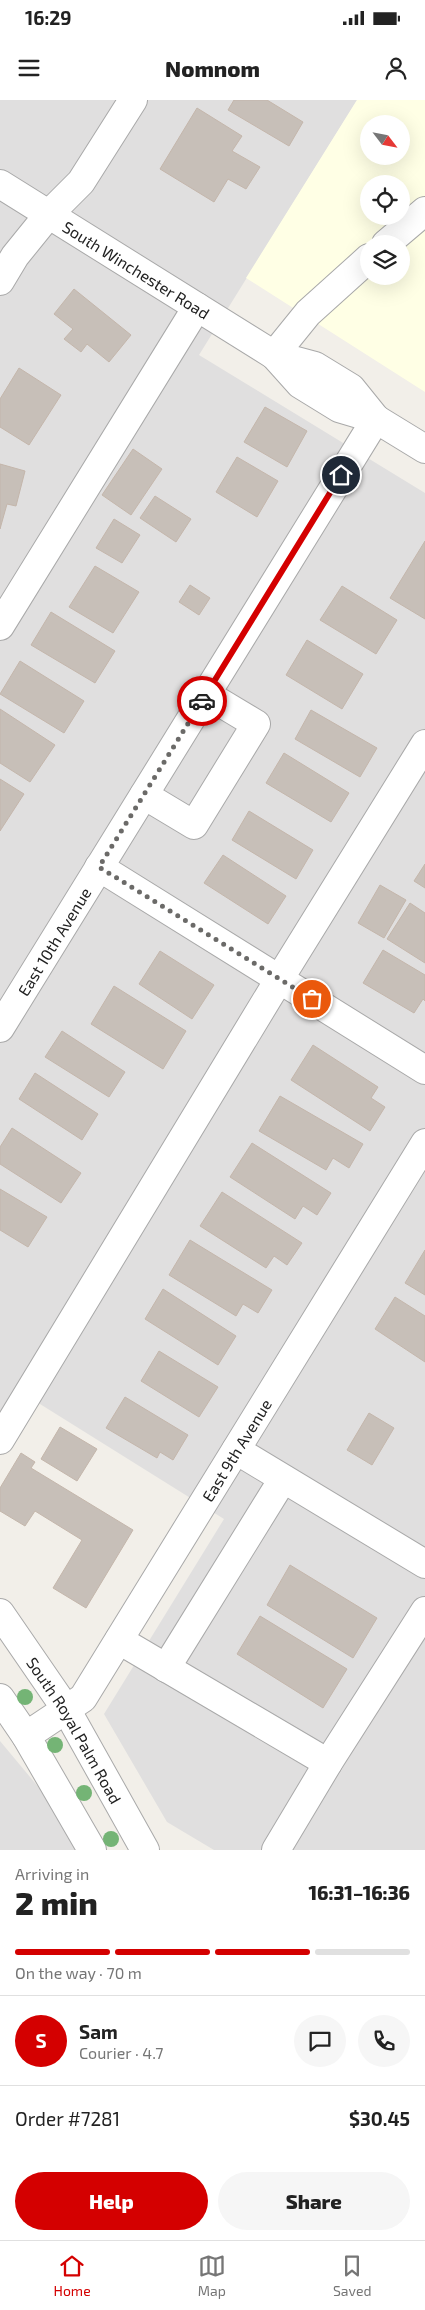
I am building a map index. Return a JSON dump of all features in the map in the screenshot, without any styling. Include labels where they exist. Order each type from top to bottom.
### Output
[{"type":"street","points":[[0,281],[15,256],[49,214],[81,182],[133,100]]},
{"type":"street","name":"South Winchester Road","points":[[0,184],[274,355],[315,366],[344,383],[351,388],[376,419],[425,449]]},
{"type":"street","points":[[397,235],[425,211]]},
{"type":"street","points":[[274,355],[308,314],[360,266]]},
{"type":"street","points":[[0,626],[197,307]]},
{"type":"street","name":"East 10th Avenue","points":[[0,1028],[376,419]]},
{"type":"street","points":[[144,795],[194,825],[256,724],[206,694]]},
{"type":"street","points":[[0,1440],[280,978],[425,744]]},
{"type":"street","points":[[99,867],[425,1070]]},
{"type":"street","name":"East 9th Avenue","points":[[26,1736],[83,1698],[425,1142]]},
{"type":"street","points":[[236,1450],[425,1564]]},
{"type":"street","points":[[166,1668],[283,1479]]},
{"type":"street","points":[[276,1850],[328,1763],[425,1611]]},
{"type":"street","name":"South Royal Palm Road","points":[[0,1613],[66,1709],[145,1850]]},
{"type":"street","points":[[119,1640],[328,1763]]},
{"type":"street","points":[[0,1698],[26,1736],[92,1850]]},
{"type":"shaded area","points":[[0,100],[357,100],[199,355],[425,493],[425,1850],[214,1850],[167,1822],[104,1714],[224,1519],[16,1389],[0,1414]]},
{"type":"shaded area","points":[[357,100],[425,100],[425,392],[246,278]]},
{"type":"shaded area","points":[[0,1741],[45,1795],[77,1850],[0,1850]]},
{"type":"building","points":[[234,100],[267,100],[303,122],[289,146],[228,110]]},
{"type":"building","points":[[197,108],[242,136],[232,151],[260,167],[246,189],[228,179],[214,202],[160,169]]},
{"type":"building","points":[[74,289],[131,335],[109,362],[87,344],[81,352],[64,339],[73,329],[54,314]]},
{"type":"building","points":[[19,368],[61,395],[29,445],[0,427],[0,399]]},
{"type":"building","points":[[265,407],[307,431],[287,467],[244,442]]},
{"type":"building","points":[[133,449],[162,469],[131,515],[102,495]]},
{"type":"building","points":[[237,457],[278,481],[257,517],[216,492]]},
{"type":"building","points":[[0,464],[25,471],[16,506],[7,504],[0,529]]},
{"type":"building","points":[[155,496],[191,519],[176,542],[140,518]]},
{"type":"building","points":[[114,519],[140,535],[122,563],[96,548]]},
{"type":"building","points":[[425,541],[425,619],[390,598]]},
{"type":"building","points":[[95,566],[139,592],[113,633],[69,607]]},
{"type":"building","points":[[190,585],[210,598],[199,615],[179,602]]},
{"type":"building","points":[[342,586],[397,620],[376,654],[320,620]]},
{"type":"building","points":[[51,612],[115,651],[95,683],[31,645]]},
{"type":"building","points":[[307,640],[363,674],[342,709],[286,675]]},
{"type":"building","points":[[20,661],[84,701],[64,733],[0,694]]},
{"type":"building","points":[[0,709],[55,745],[30,782],[0,763]]},
{"type":"building","points":[[311,710],[377,748],[360,777],[295,739]]},
{"type":"building","points":[[284,753],[349,793],[331,822],[266,783]]},
{"type":"building","points":[[0,779],[24,794],[0,831]]},
{"type":"building","points":[[249,811],[313,850],[296,879],[232,840]]},
{"type":"building","points":[[223,855],[286,896],[268,924],[204,883]]},
{"type":"building","points":[[425,864],[425,888],[414,881]]},
{"type":"building","points":[[380,885],[406,900],[384,938],[358,923]]},
{"type":"building","points":[[410,903],[425,913],[425,963],[387,939]]},
{"type":"building","points":[[383,950],[425,975],[425,1001],[423,999],[414,1013],[363,983]]},
{"type":"building","points":[[160,951],[214,985],[192,1019],[139,984]]},
{"type":"building","points":[[114,986],[186,1031],[163,1069],[91,1024]]},
{"type":"building","points":[[62,1031],[125,1072],[109,1097],[45,1057]]},
{"type":"building","points":[[313,1045],[378,1087],[371,1098],[385,1107],[370,1131],[291,1080]]},
{"type":"building","points":[[35,1073],[98,1114],[82,1140],[19,1099]]},
{"type":"building","points":[[280,1096],[363,1144],[349,1168],[333,1158],[326,1170],[259,1131]]},
{"type":"building","points":[[12,1128],[81,1173],[61,1203],[0,1164],[0,1147]]},
{"type":"building","points":[[252,1143],[331,1193],[317,1215],[303,1206],[295,1219],[230,1177]]},
{"type":"building","points":[[0,1189],[47,1217],[28,1247],[0,1230]]},
{"type":"building","points":[[222,1192],[302,1243],[287,1265],[274,1256],[266,1268],[200,1226]]},
{"type":"building","points":[[190,1240],[272,1290],[258,1313],[243,1304],[236,1316],[169,1275]]},
{"type":"building","points":[[425,1250],[425,1295],[405,1283]]},
{"type":"building","points":[[163,1289],[236,1336],[218,1365],[145,1319]]},
{"type":"building","points":[[395,1297],[425,1316],[425,1362],[375,1329]]},
{"type":"building","points":[[159,1351],[218,1387],[199,1417],[141,1381]]},
{"type":"building","points":[[125,1397],[188,1435],[173,1460],[160,1452],[157,1458],[106,1428]]},
{"type":"building","points":[[369,1413],[394,1428],[372,1465],[347,1450]]},
{"type":"building","points":[[60,1427],[97,1449],[77,1481],[41,1459]]},
{"type":"building","points":[[21,1453],[35,1462],[31,1468],[133,1530],[86,1608],[53,1588],[82,1540],[35,1511],[25,1526],[0,1511],[0,1488]]},
{"type":"building","points":[[290,1565],[377,1618],[353,1658],[267,1605]]},
{"type":"building","points":[[260,1616],[347,1669],[323,1708],[237,1654]]},
{"type":"way so far","points":[[202,701],[99,867],[312,999]]},
{"type":"route","points":[[202,701],[341,475]]}]
